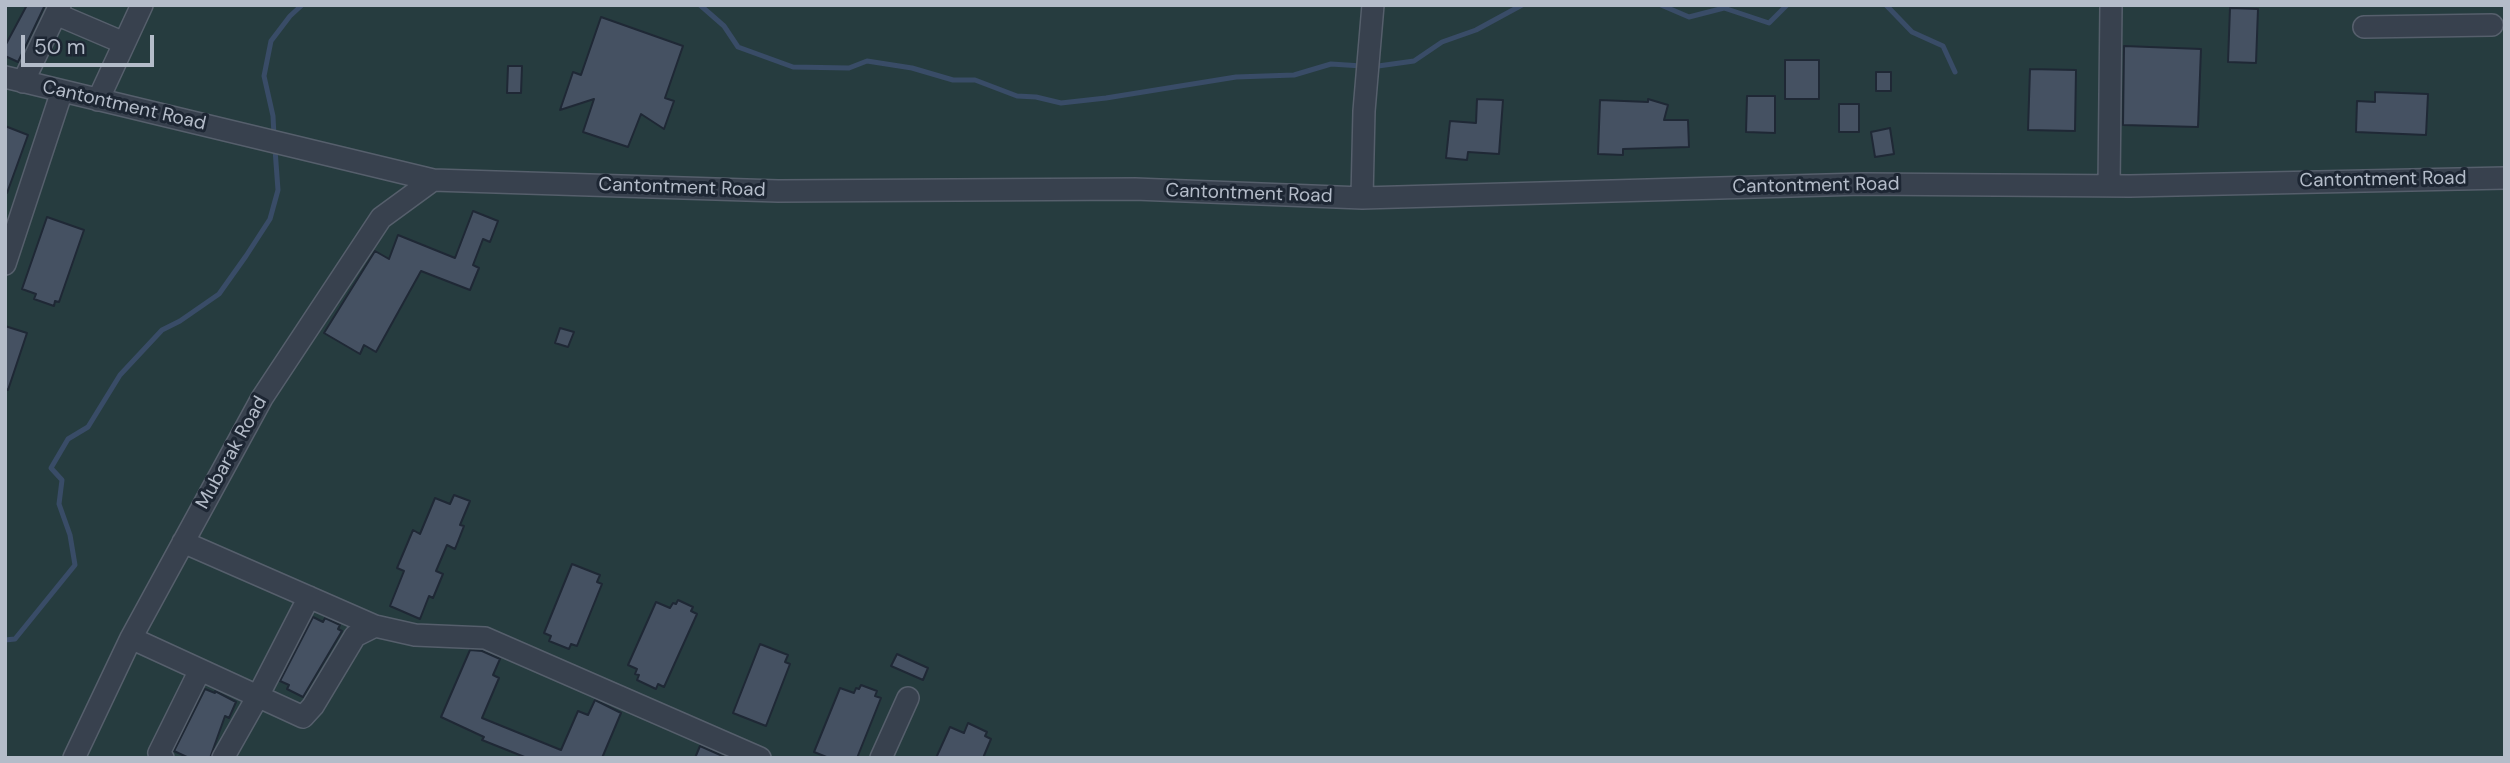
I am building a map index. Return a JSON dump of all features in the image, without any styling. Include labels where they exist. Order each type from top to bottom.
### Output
[{"type":"street","points":[[98,100],[142,5]]},
{"type":"street","points":[[2109,186],[2111,5]]},
{"type":"street","points":[[1362,198],[1364,111],[1374,8]]},
{"type":"street","points":[[14,80],[58,10],[124,43]]},
{"type":"street","points":[[2364,27],[2496,20]]},
{"type":"street","name":"Cantontment Road","points":[[14,80],[433,180],[778,191],[1135,189],[1362,198],[1862,184],[2109,186],[2505,178]]},
{"type":"street","points":[[5,264],[62,91]]},
{"type":"street","name":"Mubarak Road","points":[[74,758],[131,638],[262,398],[381,218],[433,180]]},
{"type":"street","points":[[183,542],[374,626],[415,635],[485,638],[760,758]]},
{"type":"street","points":[[223,758],[309,597]]},
{"type":"street","points":[[131,638],[303,717],[313,706],[355,636],[374,626]]},
{"type":"street","points":[[163,758],[159,753],[200,670]]},
{"type":"street","points":[[881,758],[908,698]]},
{"type":"green space","points":[[5,5],[2505,5],[2505,758],[5,758]]},
{"type":"building","points":[[27,5],[45,5],[18,62],[5,56],[5,46]]},
{"type":"building","points":[[2230,8],[2258,9],[2256,63],[2228,62]]},
{"type":"building","points":[[601,17],[683,46],[665,98],[674,101],[664,129],[641,114],[628,147],[583,132],[594,99],[560,110],[573,72],[581,75]]},
{"type":"building","points":[[2124,46],[2201,49],[2198,127],[2123,125]]},
{"type":"building","points":[[1785,60],[1819,60],[1819,99],[1785,99]]},
{"type":"building","points":[[508,66],[522,66],[521,93],[507,93]]},
{"type":"building","points":[[2030,69],[2076,70],[2075,131],[2028,130]]},
{"type":"building","points":[[1876,72],[1891,72],[1891,91],[1876,91]]},
{"type":"building","points":[[2375,92],[2428,94],[2426,135],[2356,132],[2357,101],[2375,102]]},
{"type":"building","points":[[1747,96],[1775,96],[1775,133],[1746,132]]},
{"type":"building","points":[[1477,99],[1503,100],[1499,154],[1468,152],[1467,160],[1446,158],[1450,121],[1476,123]]},
{"type":"building","points":[[1648,99],[1668,105],[1664,120],[1688,120],[1689,147],[1623,149],[1623,155],[1598,154],[1600,100],[1648,102]]},
{"type":"building","points":[[1839,104],[1859,104],[1859,132],[1839,132]]},
{"type":"building","points":[[5,126],[28,135],[7,193],[5,193]]},
{"type":"building","points":[[1890,128],[1894,154],[1875,157],[1871,132]]},
{"type":"building","points":[[473,211],[498,221],[490,242],[483,239],[473,265],[479,268],[470,290],[421,271],[376,352],[364,345],[360,354],[324,333],[375,251],[389,259],[398,235],[455,258]]},
{"type":"building","points":[[47,217],[84,230],[59,302],[55,301],[54,306],[34,299],[36,294],[22,289]]},
{"type":"building","points":[[5,326],[27,333],[8,390],[5,389]]},
{"type":"building","points":[[560,328],[574,332],[568,347],[555,343]]},
{"type":"building","points":[[454,495],[470,501],[460,525],[464,526],[455,549],[447,545],[436,571],[443,574],[433,598],[429,596],[420,619],[390,606],[404,571],[397,568],[413,530],[420,534],[435,498],[450,504]]},
{"type":"building","points":[[572,564],[600,575],[597,582],[602,584],[577,646],[571,644],[569,649],[549,641],[551,636],[544,633]]},
{"type":"building","points":[[678,600],[693,607],[691,611],[697,614],[664,687],[658,684],[656,689],[637,680],[637,669],[628,665],[656,602],[670,608]]},
{"type":"building","points":[[313,617],[323,622],[325,618],[340,625],[338,629],[342,631],[303,697],[287,689],[289,685],[280,681]]},
{"type":"building","points":[[760,644],[788,655],[785,662],[790,664],[766,726],[733,713]]},
{"type":"building","points":[[470,650],[482,651],[500,659],[493,675],[499,678],[482,718],[561,750],[578,711],[588,715],[595,700],[621,713],[602,758],[527,758],[482,740],[484,737],[441,717]]},
{"type":"building","points":[[897,654],[928,668],[923,680],[891,666]]},
{"type":"building","points":[[861,685],[877,691],[875,696],[881,698],[857,758],[829,758],[814,752],[840,688],[854,693]]},
{"type":"building","points":[[205,689],[236,702],[229,718],[225,716],[210,758],[189,758],[174,751]]},
{"type":"building","points":[[968,723],[987,732],[985,736],[991,739],[983,758],[936,758],[950,727],[964,733]]},
{"type":"building","points":[[700,746],[727,758],[695,758]]},
{"type":"waterway","points":[[274,136],[273,116],[264,76],[271,41],[302,5]]},
{"type":"waterway","points":[[700,5],[724,26],[738,47],[793,67],[849,68],[867,61],[912,68],[953,80],[975,80],[1017,96],[1061,103],[1236,77],[1294,75],[1331,64],[1362,66]]},
{"type":"waterway","points":[[1371,67],[1414,61],[1442,42],[1476,30],[1522,5]]},
{"type":"waterway","points":[[1661,5],[1689,17],[1724,8],[1769,23],[1787,5]]},
{"type":"waterway","points":[[1886,5],[1912,32],[1943,46],[1955,72]]},
{"type":"waterway","points":[[5,640],[15,639],[75,565],[70,535],[59,504],[62,480],[51,468],[68,439],[88,427],[120,375],[162,330],[219,294],[246,256],[270,219],[278,190],[275,149]]}]
